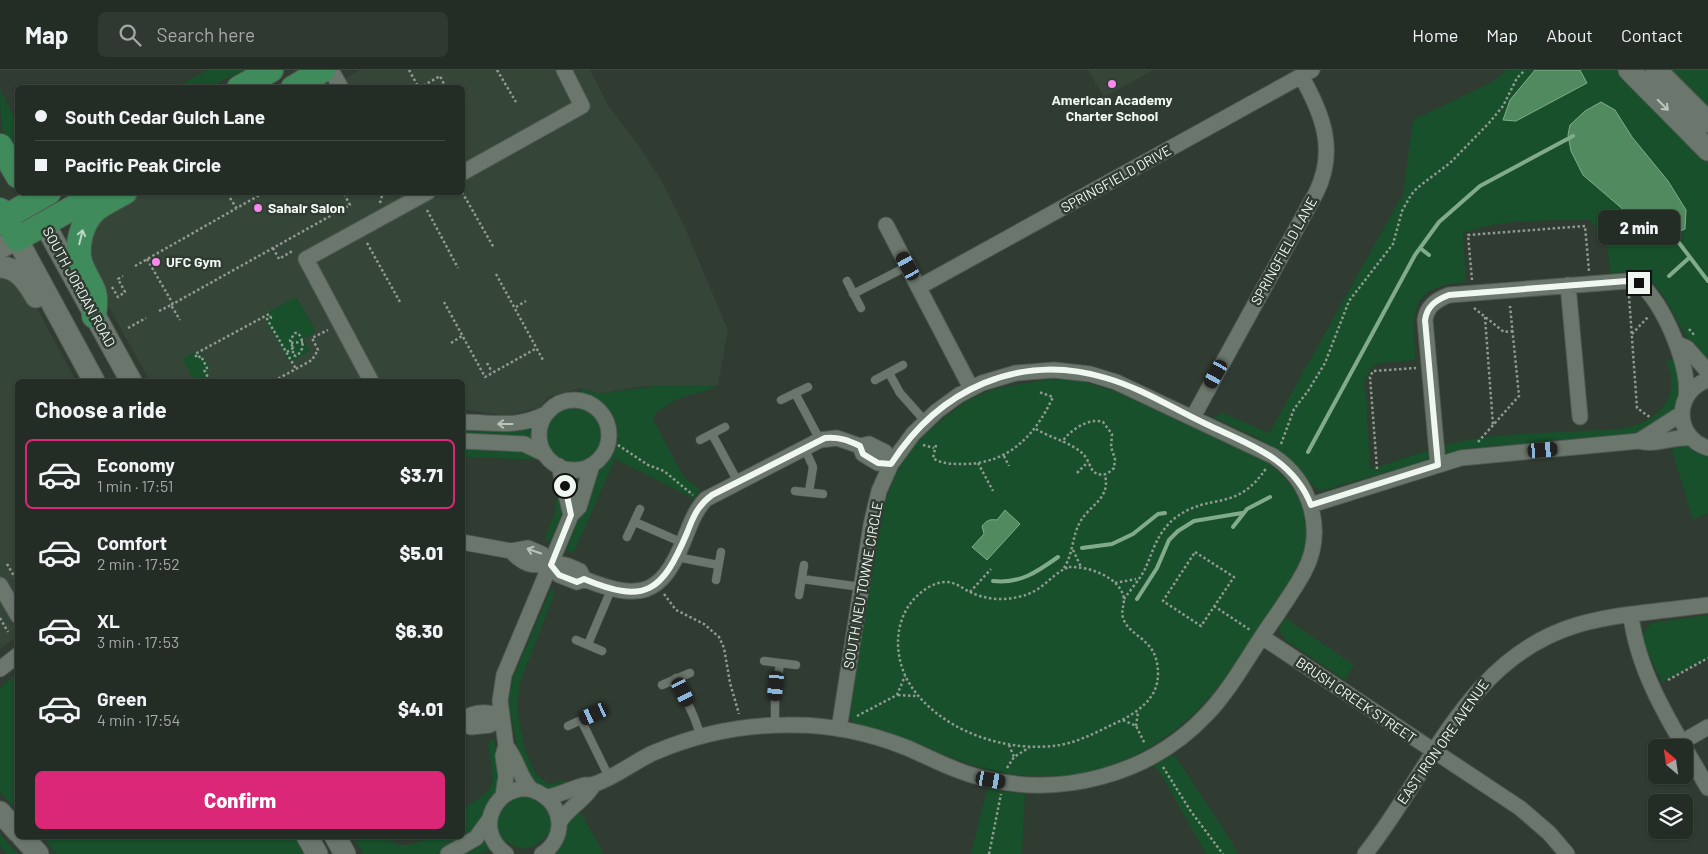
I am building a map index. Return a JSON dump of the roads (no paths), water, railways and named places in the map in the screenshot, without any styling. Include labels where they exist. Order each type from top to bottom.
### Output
[{"type":"main road","points":[[244,85],[271,70]]},
{"type":"main road","points":[[298,85],[323,70]]},
{"type":"main road","points":[[1628,70],[1708,150]]},
{"type":"main road","points":[[1656,70],[1708,122]]},
{"type":"main road","points":[[0,146],[15,171]]},
{"type":"main road","points":[[8,243],[95,195]]},
{"type":"main road","points":[[94,316],[97,294],[80,262],[79,242],[84,226],[95,210],[120,195]]},
{"type":"main road","points":[[36,196],[1,216],[8,243],[76,348],[93,379]]},
{"type":"main road","name":"SOUTH JORDAN ROAD","points":[[36,196],[44,223],[130,379]]},
{"type":"main road","points":[[0,266],[9,268],[21,276],[33,292],[58,336],[76,348]]},
{"type":"main road","points":[[0,812],[15,829]]},
{"type":"main road","points":[[25,839],[38,854]]},
{"type":"main road","points":[[309,839],[317,854]]},
{"type":"main road","points":[[337,839],[345,854]]},
{"type":"street","points":[[331,70],[339,85]]},
{"type":"street","points":[[465,171],[582,106],[564,70]]},
{"type":"street","name":"SPRINGFIELD DRIVE","points":[[919,287],[1306,73]]},
{"type":"street","name":"SPRINGFIELD LANE","points":[[1193,418],[1316,193],[1324,172],[1327,155],[1325,129],[1306,73]]},
{"type":"street","points":[[371,379],[306,259],[402,199],[417,195]]},
{"type":"street","points":[[886,225],[971,388]]},
{"type":"street","points":[[1438,465],[1425,320],[1426,313],[1433,303],[1449,295],[1627,281],[1639,283],[1654,302],[1678,344],[1687,380],[1686,397],[1681,414],[1684,427],[1691,438],[1708,448]]},
{"type":"street","points":[[1568,285],[1580,418]]},
{"type":"street","points":[[1678,344],[1687,348],[1708,372]]},
{"type":"street","name":"SOUTH NEU TOWNE CIRCLE","points":[[839,729],[873,511],[879,491],[891,464],[904,444],[925,421],[948,402],[971,388],[1016,374],[1041,370],[1078,372],[1116,382],[1279,460],[1295,476],[1311,505]]},
{"type":"street","points":[[1686,397],[1698,384],[1708,380]]},
{"type":"street","points":[[465,422],[510,425],[530,421],[546,414],[559,403],[575,400],[589,403],[601,412],[608,426],[609,441],[603,455],[592,465],[576,469],[559,466],[545,454],[524,444],[465,441]]},
{"type":"street","points":[[545,454],[539,434],[546,414]]},
{"type":"street","points":[[1640,441],[1681,414]]},
{"type":"street","points":[[465,542],[511,550],[528,548],[542,554],[559,575],[577,582],[584,579],[611,590],[630,593],[648,588],[666,574],[677,557],[695,513],[702,504],[738,482],[804,447],[820,440],[842,438],[860,446],[869,444],[885,452],[891,464]]},
{"type":"street","points":[[547,797],[560,795],[583,785],[594,784],[651,754],[700,736],[740,728],[775,725],[839,729],[896,744],[966,773],[991,780],[1034,785],[1068,784],[1096,779],[1118,772],[1152,756],[1194,727],[1217,703],[1298,582],[1310,559],[1314,541],[1311,505],[1438,465],[1478,455],[1640,441],[1648,443],[1691,438]]},
{"type":"street","points":[[503,796],[506,776],[503,756],[506,746],[500,695],[504,675],[571,515],[579,508],[592,465]]},
{"type":"street","points":[[559,466],[571,515]]},
{"type":"street","points":[[0,585],[15,611]]},
{"type":"street","name":"EAST IRON ORE AVENUE","points":[[1365,854],[1433,752],[1483,683],[1510,658],[1535,642],[1563,630],[1590,622],[1708,605]]},
{"type":"street","points":[[1631,616],[1634,636],[1646,675],[1680,739]]},
{"type":"street","name":"BRUSH CREEK STREET","points":[[1262,637],[1520,808],[1550,833],[1567,854]]},
{"type":"street","points":[[0,669],[15,657]]},
{"type":"street","points":[[465,718],[469,714],[489,712],[501,716]]},
{"type":"street","points":[[1687,739],[1708,727]]},
{"type":"street","points":[[506,746],[512,754],[522,778],[532,790]]},
{"type":"street","points":[[1693,761],[1708,788]]},
{"type":"street","points":[[559,823],[568,810],[590,793],[594,784]]},
{"type":"street","points":[[448,854],[476,838],[489,820],[496,802],[503,796],[522,789],[532,790],[547,797],[553,804],[559,823],[558,833],[548,852]]},
{"type":"street","points":[[489,820],[491,836],[499,854]]},
{"type":"lane","points":[[854,294],[908,266]]},
{"type":"lane","points":[[847,281],[861,308]]},
{"type":"lane","points":[[875,380],[903,365]]},
{"type":"lane","points":[[889,373],[900,394],[925,421]]},
{"type":"lane","points":[[781,400],[808,386]]},
{"type":"lane","points":[[795,393],[820,440]]},
{"type":"lane","points":[[700,440],[725,427]]},
{"type":"lane","points":[[712,434],[738,482]]},
{"type":"lane","points":[[804,447],[813,467],[809,492]]},
{"type":"lane","points":[[795,491],[824,494]]},
{"type":"lane","points":[[627,537],[640,509]]},
{"type":"lane","points":[[634,522],[683,543]]},
{"type":"lane","points":[[716,580],[721,552]]},
{"type":"lane","points":[[677,557],[718,565]]},
{"type":"lane","points":[[799,595],[804,565]]},
{"type":"lane","points":[[802,579],[861,587]]},
{"type":"lane","points":[[588,644],[611,590]]},
{"type":"lane","points":[[576,640],[602,651]]},
{"type":"lane","points":[[764,660],[796,665]]},
{"type":"lane","points":[[775,725],[775,697],[780,663]]},
{"type":"lane","points":[[662,685],[690,672]]},
{"type":"lane","points":[[676,678],[690,706],[700,736]]},
{"type":"lane","points":[[568,726],[594,714]]},
{"type":"lane","points":[[581,720],[608,777]]},
{"type":"waterway","points":[[1308,452],[1415,255],[1439,222],[1480,186],[1573,136]]},
{"type":"waterway","points":[[1670,231],[1708,281]]},
{"type":"waterway","points":[[1420,248],[1429,255]]},
{"type":"waterway","points":[[1669,276],[1690,257]]},
{"type":"waterway","points":[[1233,527],[1247,509],[1270,497]]},
{"type":"waterway","points":[[1082,548],[1112,544],[1133,534],[1158,514],[1165,513]]},
{"type":"waterway","points":[[1137,599],[1157,568],[1169,540],[1178,531],[1194,521],[1242,513]]},
{"type":"waterway","points":[[993,581],[1020,579],[1058,557]]},
{"type":"place","name":"American Academy Charter School","points":[[1112,84]]},
{"type":"place","name":"Sahair Salon","points":[[258,208]]},
{"type":"place","name":"UFC Gym","points":[[156,262]]}]
